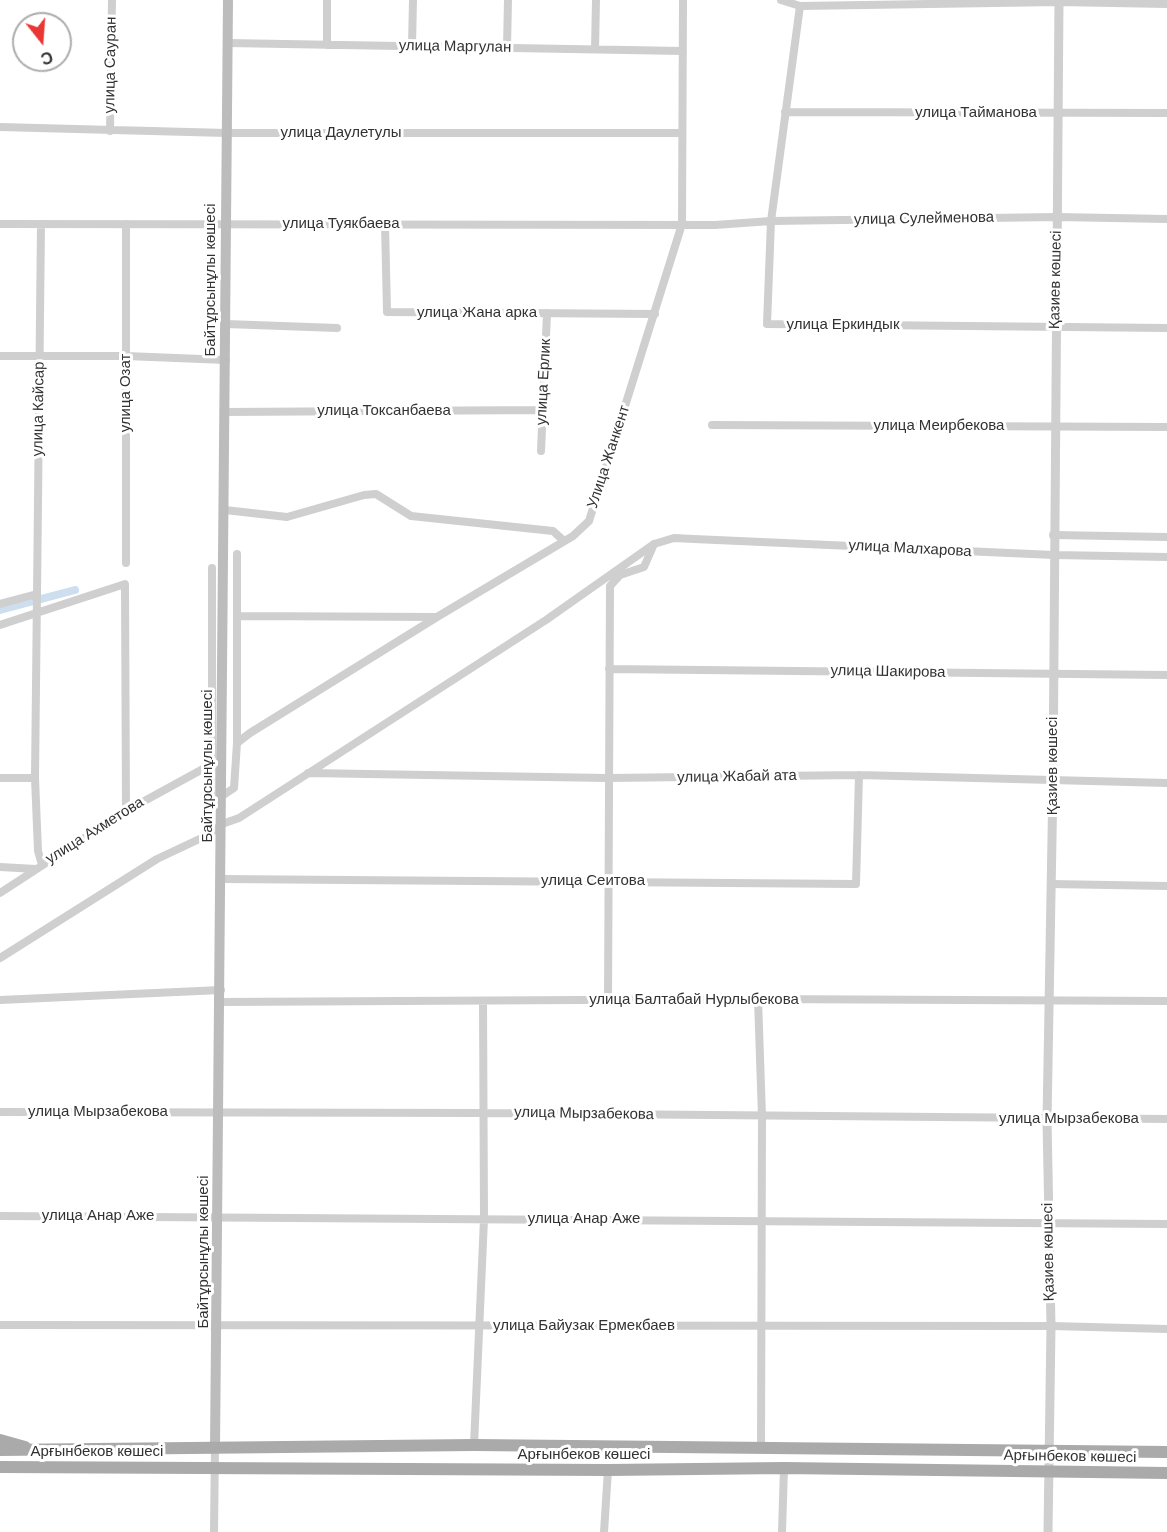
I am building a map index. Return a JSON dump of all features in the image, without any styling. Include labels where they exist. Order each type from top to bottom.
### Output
[{"type":"main road","name":"Байтұрсынұлы көшесі","points":[[215,1447],[221,1002],[228,0]]},
{"type":"main road","points":[[0,1440],[32,1450]]},
{"type":"main road","name":"Арғынбеков көшесі","points":[[0,1450],[474,1445],[1167,1452]]},
{"type":"main road","name":"Арғынбеков көшесі","points":[[0,1467],[608,1470],[784,1468],[1167,1473]]},
{"type":"main road","points":[[0,1473],[30,1468]]},
{"type":"street","name":"улица Сауран","points":[[110,131],[112,0]]},
{"type":"street","points":[[327,0],[327,45]]},
{"type":"street","points":[[412,46],[413,0]]},
{"type":"street","points":[[507,48],[508,0]]},
{"type":"street","points":[[595,49],[596,0]]},
{"type":"street","name":"Улица Жанкент","points":[[237,744],[250,733],[564,541],[589,521],[656,314],[682,224],[683,0]]},
{"type":"street","points":[[781,0],[800,6],[1059,1],[1167,4]]},
{"type":"street","name":"Қазиев көшесі","points":[[1048,1532],[1051,1326],[1047,1120],[1053,781],[1053,535],[1059,1]]},
{"type":"street","name":"улица Еркиндык","points":[[800,6],[771,221],[767,324],[1167,328]]},
{"type":"street","name":"улица Маргулан","points":[[228,43],[683,51]]},
{"type":"street","name":"улица Тайманова","points":[[784,112],[1167,113]]},
{"type":"street","name":"улица Даулетулы","points":[[0,127],[228,133],[682,133]]},
{"type":"street","name":"улица Сулейменова","points":[[682,224],[1057,217],[1167,219]]},
{"type":"street","name":"улица Туякбаева","points":[[0,224],[682,224]]},
{"type":"street","name":"улица Кайсар","points":[[37,611],[41,224]]},
{"type":"street","name":"улица Озат","points":[[126,224],[126,563]]},
{"type":"street","name":"улица Жана арка","points":[[385,224],[387,312],[656,314]]},
{"type":"street","name":"улица Ерлик","points":[[541,451],[547,313]]},
{"type":"street","points":[[226,324],[337,328]]},
{"type":"street","points":[[0,356],[126,356],[226,360]]},
{"type":"street","name":"улица Токсанбаева","points":[[225,412],[543,411]]},
{"type":"street","name":"улица Меирбекова","points":[[712,425],[1167,427]]},
{"type":"street","points":[[225,510],[287,517],[364,495],[376,494],[411,516],[553,531],[564,541]]},
{"type":"street","points":[[1053,535],[1167,537]]},
{"type":"street","name":"улица Малхарова","points":[[654,544],[674,538],[1054,555],[1167,557]]},
{"type":"street","points":[[608,1000],[607,778],[610,586],[620,575],[644,567],[654,544]]},
{"type":"street","points":[[0,958],[156,860],[210,834],[222,824],[239,818],[546,620],[654,544]]},
{"type":"street","points":[[212,568],[212,764],[214,792],[222,796],[234,788],[237,744],[237,554]]},
{"type":"street","points":[[0,625],[125,584],[126,811]]},
{"type":"street","points":[[0,604],[37,594]]},
{"type":"street","points":[[0,867],[40,867],[35,778],[37,611]]},
{"type":"street","points":[[238,616],[437,617]]},
{"type":"street","name":"улица Шакирова","points":[[609,669],[1167,675]]},
{"type":"street","name":"улица Ахметова","points":[[0,893],[126,811],[212,764]]},
{"type":"street","name":"улица Жабай ата","points":[[306,773],[607,778],[859,775],[1167,783]]},
{"type":"street","name":"улица Сеитова","points":[[222,879],[856,884],[859,775]]},
{"type":"street","points":[[0,778],[35,778]]},
{"type":"street","points":[[1051,884],[1167,886]]},
{"type":"street","points":[[0,1000],[221,990]]},
{"type":"street","points":[[758,999],[762,1116],[760,1448]]},
{"type":"street","name":"улица Балтабай Нурлыбекова","points":[[221,1002],[758,999],[1167,1001]]},
{"type":"street","points":[[474,1445],[484,1218],[483,1001]]},
{"type":"street","name":"улица Мырзабекова","points":[[0,1112],[483,1113],[1047,1120],[1167,1119]]},
{"type":"street","name":"улица Анар Аже","points":[[0,1216],[1167,1224]]},
{"type":"street","name":"улица Байузак Ермекбаев","points":[[0,1325],[1051,1326],[1167,1329]]},
{"type":"street","name":"Байтұрсынұлы көшесі","points":[[214,1532],[215,1447]]},
{"type":"street","points":[[782,1532],[784,1468]]},
{"type":"street","points":[[604,1532],[608,1470]]},
{"type":"waterway","points":[[0,610],[75,590]]}]
